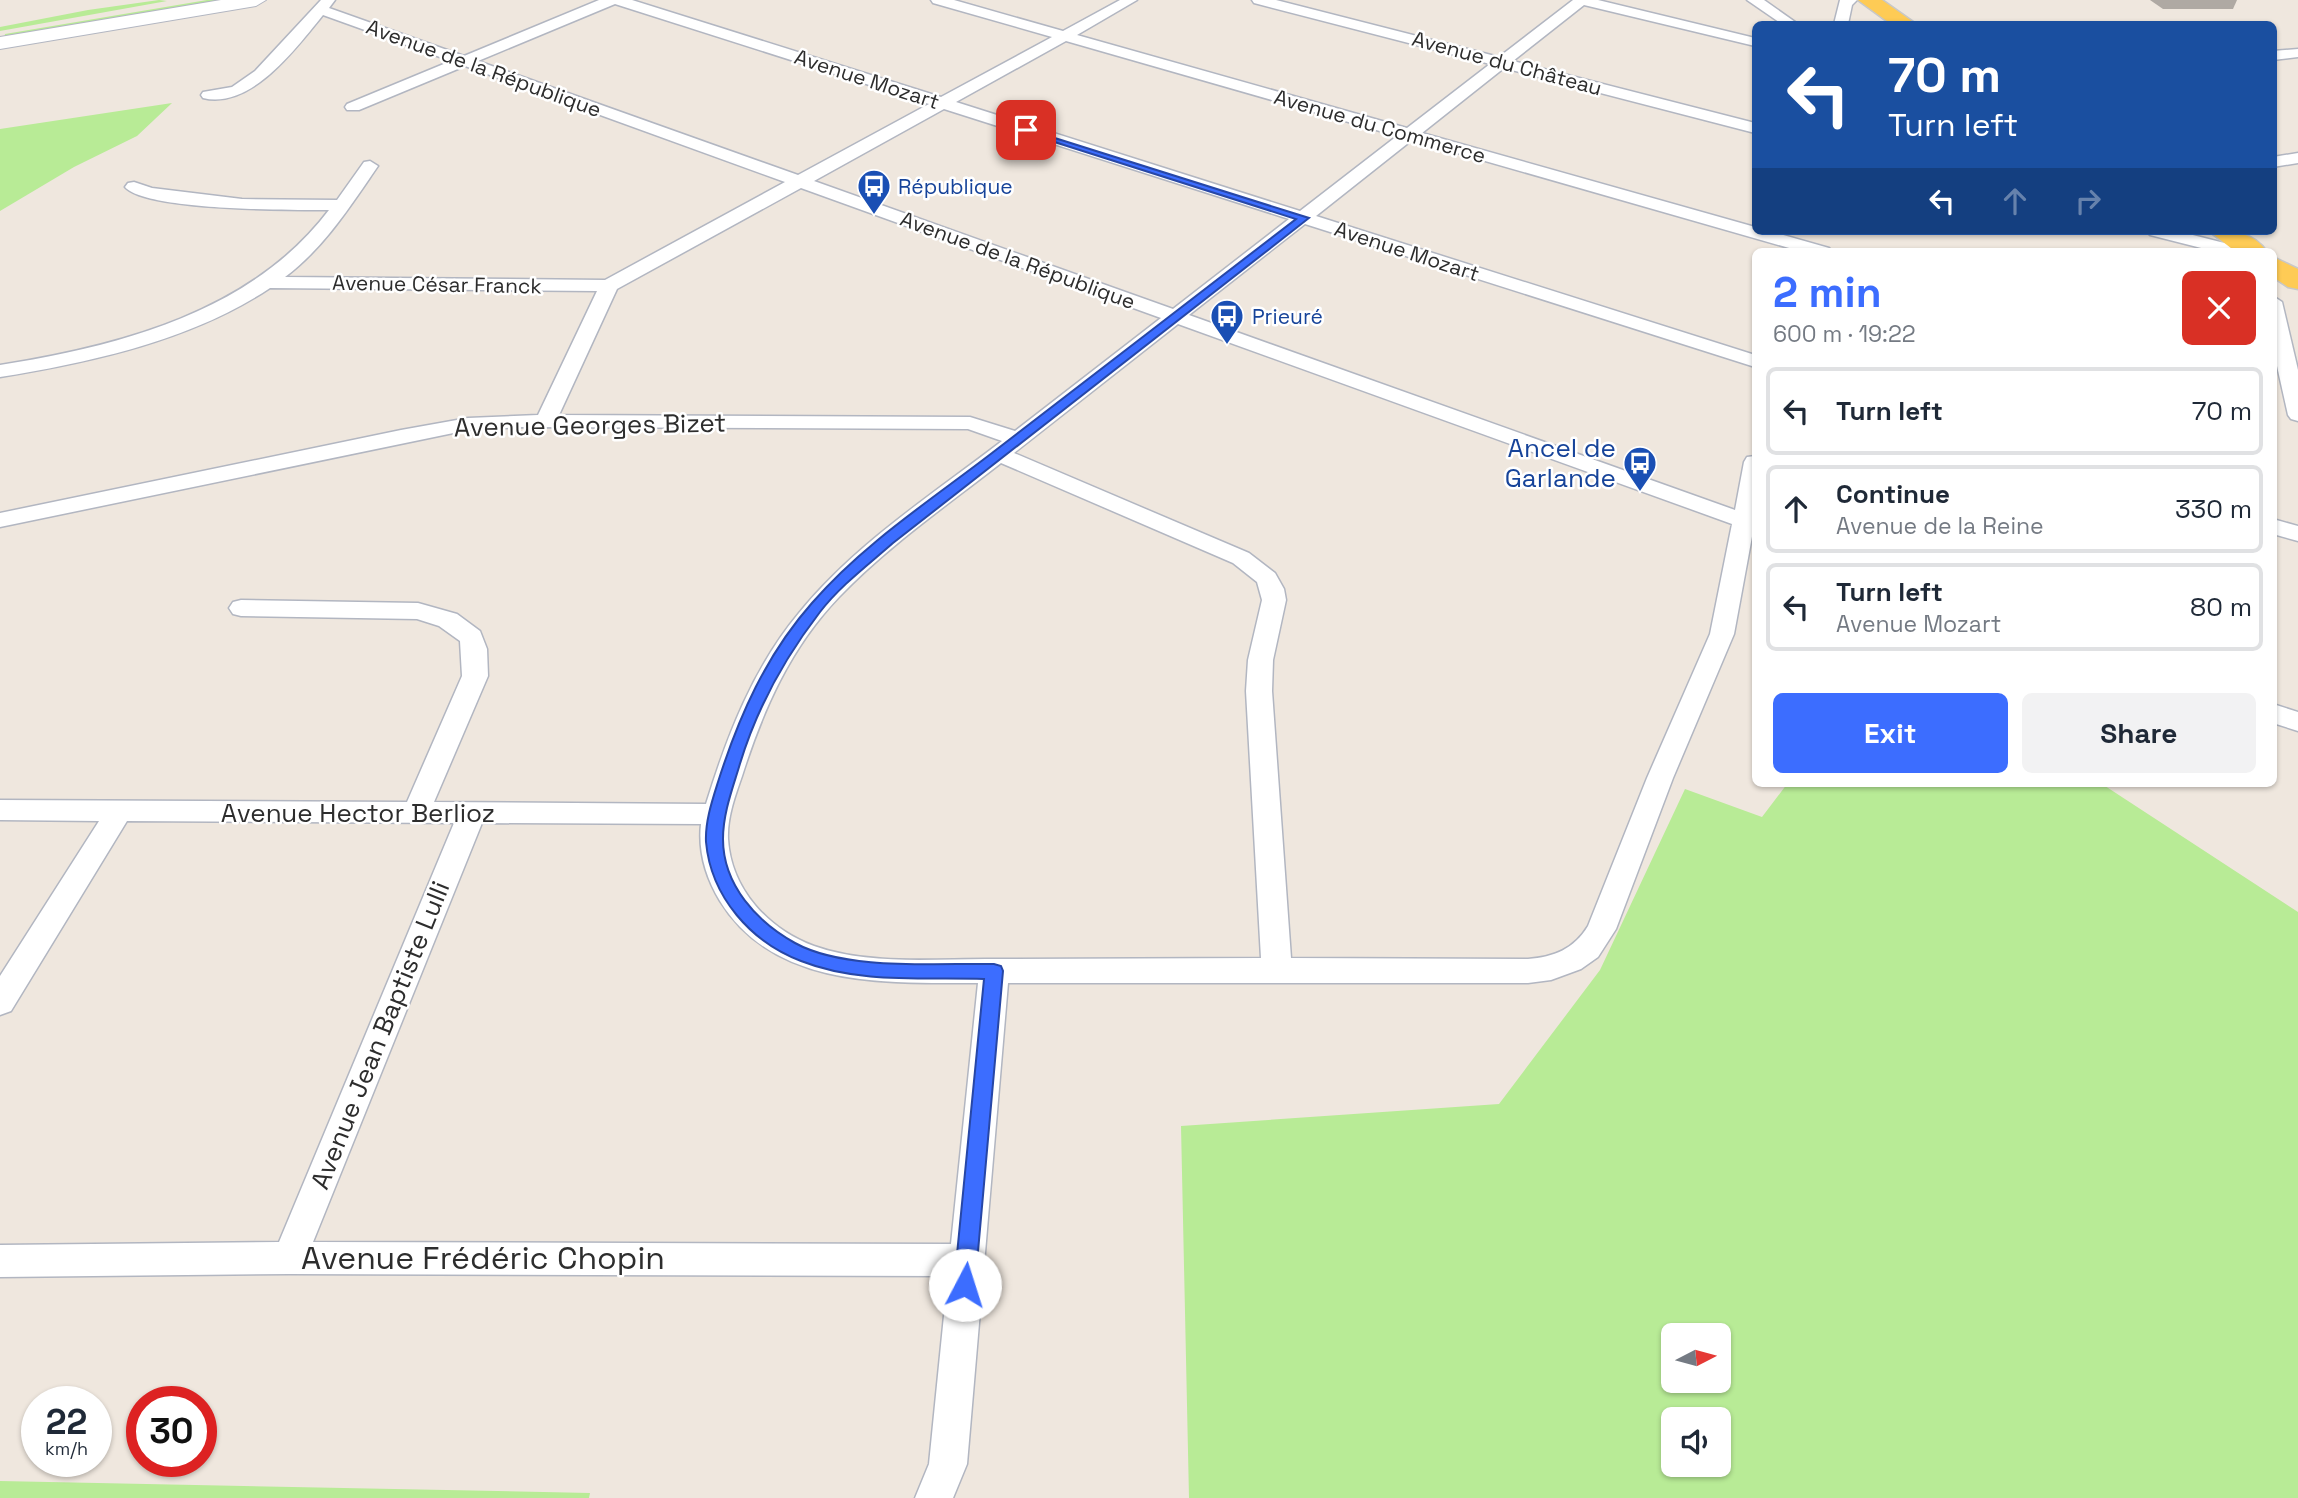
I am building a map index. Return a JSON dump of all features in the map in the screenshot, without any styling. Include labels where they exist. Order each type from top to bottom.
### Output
[{"type":"main road","points":[[0,43],[256,0]]},
{"type":"main road","points":[[1868,0],[1900,21]]},
{"type":"main road","points":[[2228,235],[2247,248]]},
{"type":"main road","points":[[2277,268],[2298,281]]},
{"type":"street","points":[[353,107],[611,0]]},
{"type":"street","name":"Avenue Mozart","points":[[618,0],[1752,360]]},
{"type":"street","name":"Avenue du Commerce","points":[[938,0],[1752,230]]},
{"type":"street","points":[[546,421],[609,286],[1130,0]]},
{"type":"street","name":"Avenue du Château","points":[[1259,0],[1752,127]]},
{"type":"street","points":[[1752,41],[1581,0],[873,552],[830,591],[804,622],[778,658],[755,699],[738,743],[717,814],[716,853],[730,893],[747,917],[789,948],[824,962],[857,969],[1542,970],[1562,966],[1591,945],[1601,929],[1660,778],[1722,634],[1749,523],[1752,492]]},
{"type":"street","points":[[1754,0],[1786,21]]},
{"type":"street","points":[[1842,21],[1845,2],[1850,0]]},
{"type":"street","points":[[209,95],[235,91],[248,83],[291,43],[324,5]]},
{"type":"street","name":"Avenue de la République","points":[[324,5],[463,61],[1749,523]]},
{"type":"street","points":[[2277,56],[2298,53]]},
{"type":"street","points":[[2277,161],[2298,158]]},
{"type":"street","points":[[0,371],[82,355],[148,336],[191,319],[266,282],[307,248],[370,166]]},
{"type":"street","points":[[134,187],[149,194],[242,204],[340,205]]},
{"type":"street","name":"Avenue du Commerce","points":[[1770,235],[1799,243]]},
{"type":"street","points":[[2172,235],[2222,248]]},
{"type":"street","name":"Avenue César Franck","points":[[266,282],[609,286]]},
{"type":"street","points":[[2277,324],[2288,384],[2298,415]]},
{"type":"street","name":"Avenue Georges Bizet","points":[[0,520],[424,431],[488,422],[970,424],[1018,439]]},
{"type":"street","points":[[998,454],[1241,558],[1258,569],[1268,582],[1274,610],[1259,669],[1259,704],[1277,970]]},
{"type":"street","points":[[2277,527],[2298,534]]},
{"type":"street","points":[[241,608],[410,610],[448,620],[471,637],[475,649],[475,676],[416,813]]},
{"type":"street","points":[[2277,714],[2298,722]]},
{"type":"street","name":"Avenue Hector Berlioz","points":[[0,810],[717,814]]},
{"type":"street","points":[[0,1002],[119,811]]},
{"type":"street","name":"Avenue Jean Baptiste Lulli","points":[[289,1258],[472,813]]},
{"type":"street","points":[[934,1498],[947,1464],[994,971]]},
{"type":"street","name":"Avenue Frédéric Chopin","points":[[0,1261],[289,1258],[967,1260]]},
{"type":"green space","points":[[159,0],[167,1],[0,31],[0,27]]},
{"type":"green space","points":[[207,0],[241,0],[4,40],[5,34]]},
{"type":"green space","points":[[172,103],[137,136],[74,167],[0,211],[0,129]]},
{"type":"green space","points":[[1785,787],[2107,787],[2298,912],[2298,1498],[1189,1498],[1181,1126],[1499,1104],[1600,970],[1685,789],[1762,817]]},
{"type":"green space","points":[[0,1481],[590,1493],[589,1498],[0,1498]]},
{"type":"place","name":"République","points":[[874,216]]},
{"type":"place","name":"Prieuré","points":[[1227,346]]},
{"type":"place","name":"Ancel de Garlande","points":[[1640,493]]},
{"type":"route","points":[[965,1285],[994,971],[857,969],[808,956],[789,948],[760,929],[747,917],[730,893],[719,865],[714,840],[717,814],[738,743],[755,699],[778,658],[816,607],[844,578],[888,540],[1304,218],[1026,130]]}]
